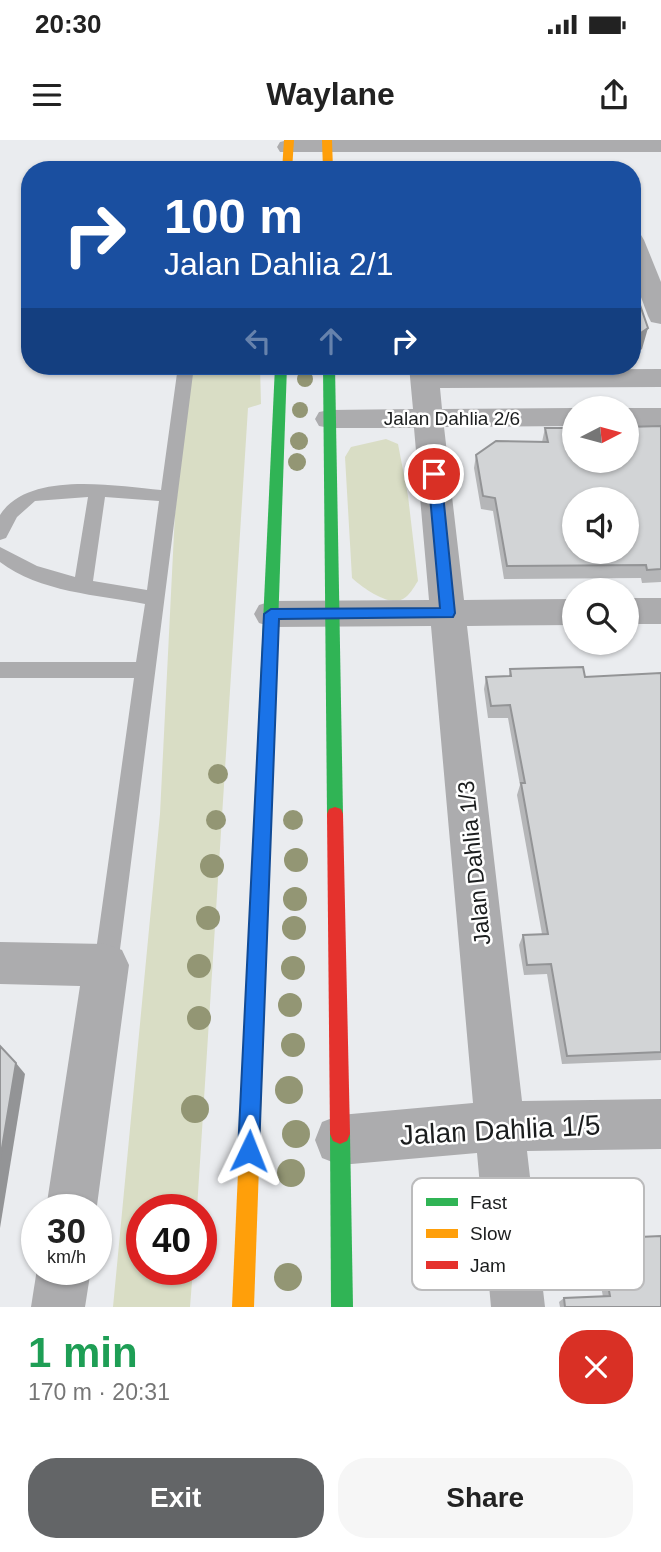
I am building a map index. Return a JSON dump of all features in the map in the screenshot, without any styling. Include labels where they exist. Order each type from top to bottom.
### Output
[{"type":"street","points":[[288,161],[289,143],[661,145]]},
{"type":"street","points":[[327,143],[328,161]]},
{"type":"street","points":[[401,143],[402,161]]},
{"type":"street","points":[[593,145],[601,161]]},
{"type":"street","points":[[641,264],[661,316]]},
{"type":"street","points":[[243,1307],[281,375]]},
{"type":"street","points":[[329,375],[342,1307]]},
{"type":"street","points":[[425,388],[661,378]]},
{"type":"street","name":"Jalan Dahlia 2/6","points":[[331,419],[425,388],[562,415]]},
{"type":"street","name":"Jalan Dahlia 1/3","points":[[425,388],[506,1178]]},
{"type":"street","points":[[639,417],[661,417]]},
{"type":"street","points":[[639,611],[661,611]]},
{"type":"street","points":[[271,614],[562,612]]},
{"type":"street","points":[[0,963],[106,965],[74,1194]]},
{"type":"street","name":"Jalan Dahlia 1/5","points":[[340,1140],[501,1126],[661,1124]]},
{"type":"street","points":[[58,1307],[61,1285]]},
{"type":"lane","points":[[106,965],[185,375]]},
{"type":"lane","points":[[0,534],[5,518],[29,497],[60,492],[169,496]]},
{"type":"lane","points":[[83,584],[97,492]]},
{"type":"lane","points":[[0,553],[10,562],[43,575],[156,599]]},
{"type":"lane","points":[[0,670],[145,670]]},
{"type":"green space","points":[[191,375],[260,375],[261,404],[248,408],[198,1194],[126,1194],[126,1285],[192,1285],[190,1307],[113,1307],[160,814],[175,513]]},
{"type":"green space","points":[[386,439],[398,444],[408,496],[418,581],[407,596],[397,601],[376,595],[352,578],[345,457],[351,447]]},
{"type":"building","points":[[641,308],[648,328],[641,333]]},
{"type":"building","points":[[661,426],[661,569],[647,570],[646,565],[507,566],[495,498],[483,496],[476,455],[496,441],[548,442],[545,428],[562,428],[562,473],[639,473],[639,427]]},
{"type":"building","points":[[583,667],[585,677],[661,673],[661,1052],[567,1056],[551,964],[527,965],[523,935],[548,934],[510,705],[491,706],[486,677],[511,676],[510,669]]},
{"type":"building","points":[[0,1046],[16,1063],[0,1160]]},
{"type":"building","points":[[661,1236],[661,1307],[565,1307],[564,1298],[610,1296],[609,1290],[644,1290],[644,1237]]},
{"type":"traffic: fast","points":[[261,858],[281,375]]},
{"type":"traffic: fast","points":[[329,375],[335,814]]},
{"type":"traffic: fast","points":[[340,1134],[342,1307]]},
{"type":"traffic: slow","points":[[288,161],[289,140]]},
{"type":"traffic: slow","points":[[327,140],[328,161]]},
{"type":"traffic: slow","points":[[243,1307],[261,858]]},
{"type":"traffic: jam","points":[[335,814],[340,1134]]},
{"type":"route","points":[[249,1151],[271,614],[448,613],[434,474]]}]
